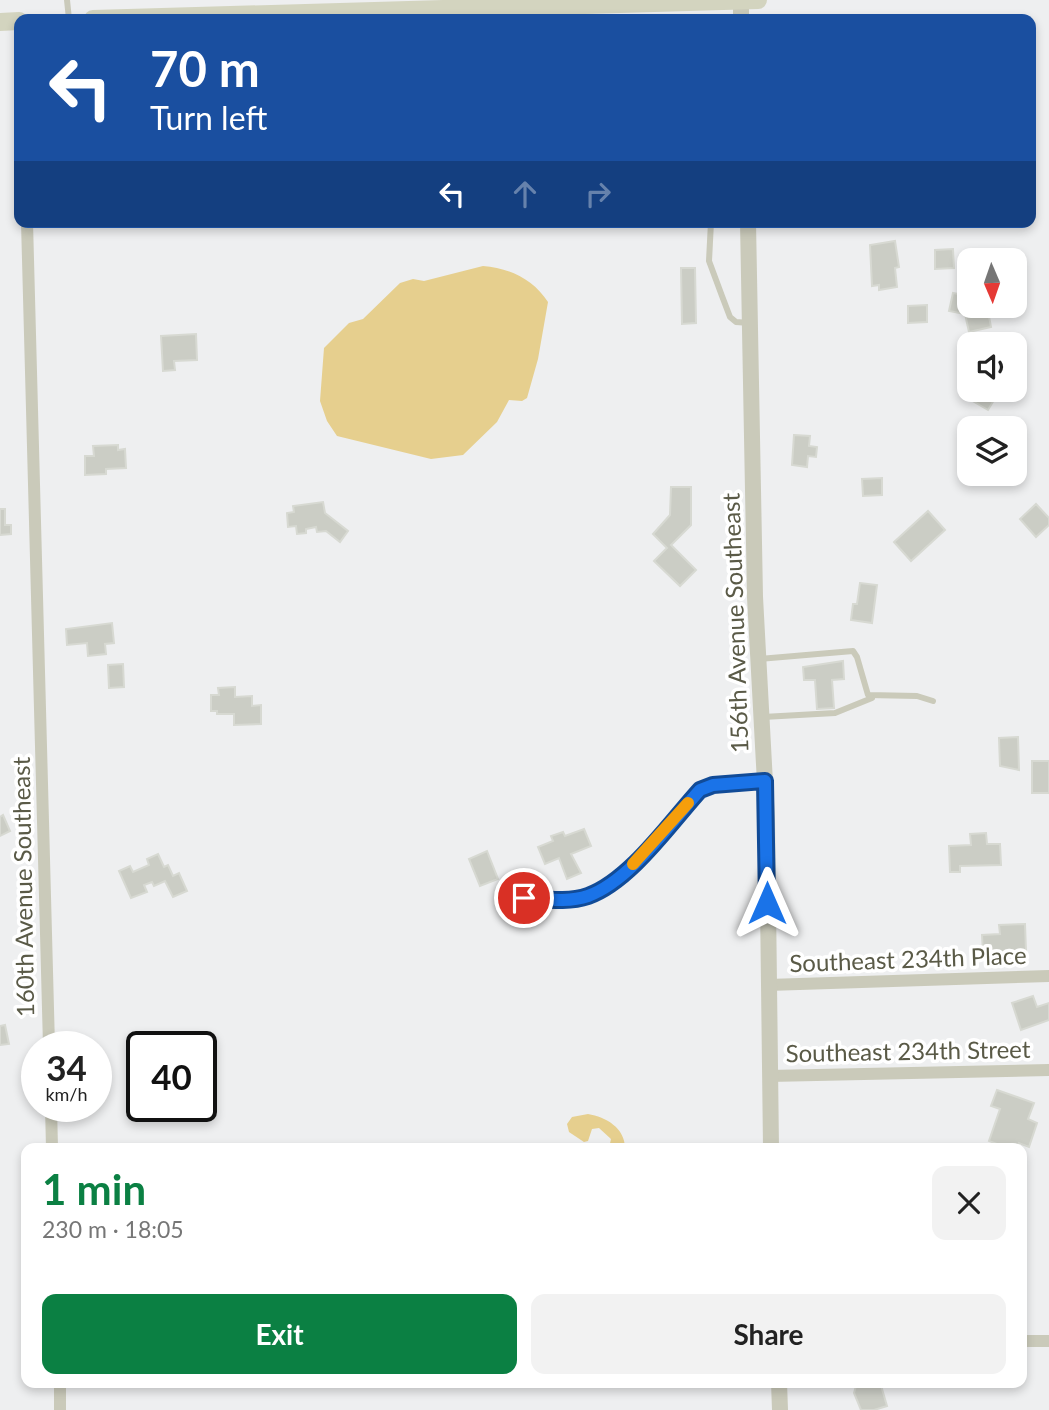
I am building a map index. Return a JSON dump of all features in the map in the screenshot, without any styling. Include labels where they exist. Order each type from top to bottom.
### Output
[{"type":"main road","points":[[264,14],[758,0]]},
{"type":"street","name":"160th Avenue Southeast","points":[[27,228],[49,1031]]},
{"type":"street","name":"156th Avenue Southeast","points":[[748,228],[759,659],[765,781],[771,1143]]},
{"type":"street","name":"Southeast 234th Place","points":[[768,985],[1049,976]]},
{"type":"street","name":"Southeast 234th Street","points":[[769,1076],[1049,1070]]},
{"type":"street","points":[[51,1122],[52,1143]]},
{"type":"street","points":[[1027,1342],[1049,1341]]},
{"type":"street","points":[[60,1388],[60,1410]]},
{"type":"street","points":[[779,1388],[780,1410]]},
{"type":"lane","points":[[711,228],[709,261],[730,317],[736,322],[750,323]]},
{"type":"lane","points":[[759,659],[853,651],[867,695],[917,696],[933,701]]},
{"type":"lane","points":[[762,718],[835,713],[873,697]]},
{"type":"lane","points":[[524,898],[566,900],[587,897],[604,889],[639,858],[700,790],[713,785],[765,781]]},
{"type":"shaded area","points":[[483,266],[520,276],[535,287],[548,302],[538,359],[527,398],[522,401],[509,400],[497,422],[463,455],[431,459],[337,436],[327,421],[320,401],[324,348],[349,323],[363,319],[400,283],[413,279],[424,281]]},
{"type":"shaded area","points":[[588,1114],[601,1118],[618,1129],[624,1143],[610,1143],[611,1139],[599,1128],[592,1129],[588,1141],[584,1142],[569,1132],[567,1124],[572,1117]]},
{"type":"building","points":[[895,241],[899,267],[895,268],[897,287],[879,290],[879,285],[872,286],[870,245]]},
{"type":"building","points":[[953,249],[954,268],[935,269],[935,250]]},
{"type":"building","points":[[681,268],[695,268],[696,323],[682,324]]},
{"type":"building","points":[[953,293],[957,294],[957,312],[949,311]]},
{"type":"building","points":[[927,305],[927,322],[908,323],[908,306]]},
{"type":"building","points":[[966,318],[989,318],[991,327],[969,332]]},
{"type":"building","points":[[196,334],[197,360],[174,361],[175,370],[163,371],[161,336]]},
{"type":"building","points":[[974,402],[993,402],[988,410]]},
{"type":"building","points":[[794,435],[810,436],[809,446],[817,447],[816,457],[808,456],[807,467],[792,465]]},
{"type":"building","points":[[118,445],[118,450],[125,449],[126,468],[106,469],[106,474],[85,475],[85,456],[94,456],[93,446]]},
{"type":"building","points":[[882,478],[882,495],[863,496],[862,479]]},
{"type":"building","points":[[671,487],[691,487],[691,525],[671,545],[696,570],[680,586],[654,561],[667,548],[653,534],[670,515]]},
{"type":"building","points":[[323,502],[325,513],[348,531],[340,542],[326,531],[317,532],[316,527],[306,529],[306,533],[297,534],[296,526],[288,527],[287,513],[294,512],[293,506]]},
{"type":"building","points":[[1036,504],[1049,518],[1049,525],[1036,537],[1020,519]]},
{"type":"building","points":[[0,509],[5,509],[5,525],[11,525],[11,534],[0,535]]},
{"type":"building","points":[[928,511],[945,530],[911,561],[894,542]]},
{"type":"building","points":[[860,583],[877,585],[872,623],[851,620]]},
{"type":"building","points":[[112,623],[114,643],[105,644],[106,654],[88,656],[87,643],[67,645],[66,629]]},
{"type":"building","points":[[843,661],[844,679],[832,680],[834,708],[817,709],[815,680],[804,680],[803,667]]},
{"type":"building","points":[[123,664],[124,687],[109,688],[108,665]]},
{"type":"building","points":[[235,687],[235,697],[252,696],[252,706],[261,705],[261,724],[234,725],[234,714],[217,714],[217,711],[211,711],[211,695],[219,695],[218,688]]},
{"type":"building","points":[[1018,737],[1019,770],[1000,766],[999,738]]},
{"type":"building","points":[[1032,761],[1049,761],[1049,793],[1032,793]]},
{"type":"building","points":[[3,815],[10,831],[0,836],[0,817]]},
{"type":"building","points":[[584,829],[591,846],[571,854],[581,873],[567,879],[559,858],[545,864],[538,847],[553,841],[551,836],[563,832],[565,836]]},
{"type":"building","points":[[986,833],[987,844],[1000,844],[1001,865],[960,866],[960,872],[950,872],[949,846],[971,845],[970,834]]},
{"type":"building","points":[[487,851],[498,879],[480,886],[469,859]]},
{"type":"building","points":[[158,854],[164,867],[168,865],[173,876],[179,873],[187,891],[173,897],[165,881],[154,886],[152,882],[144,885],[147,892],[131,898],[119,871],[130,866],[133,872],[149,865],[147,859]]},
{"type":"building","points":[[503,884],[519,884],[520,906],[504,906],[504,897],[498,898],[498,887],[503,887]]},
{"type":"building","points":[[1025,924],[1026,951],[983,953],[982,935],[1000,934],[999,925]]},
{"type":"building","points":[[1033,996],[1037,1007],[1049,1003],[1049,1020],[1021,1030],[1012,1003]]},
{"type":"building","points":[[5,1025],[9,1044],[0,1045],[0,1026]]},
{"type":"building","points":[[997,1090],[1034,1103],[1028,1119],[1037,1123],[1029,1147],[1027,1143],[989,1141],[1000,1109],[991,1106]]},
{"type":"building","points":[[855,1388],[882,1388],[887,1406],[861,1410],[854,1393]]},
{"type":"slow traffic","points":[[633,864],[688,803]]},
{"type":"route","points":[[524,898],[566,900],[587,897],[604,889],[639,858],[700,790],[713,785],[765,781],[767,903]]}]
